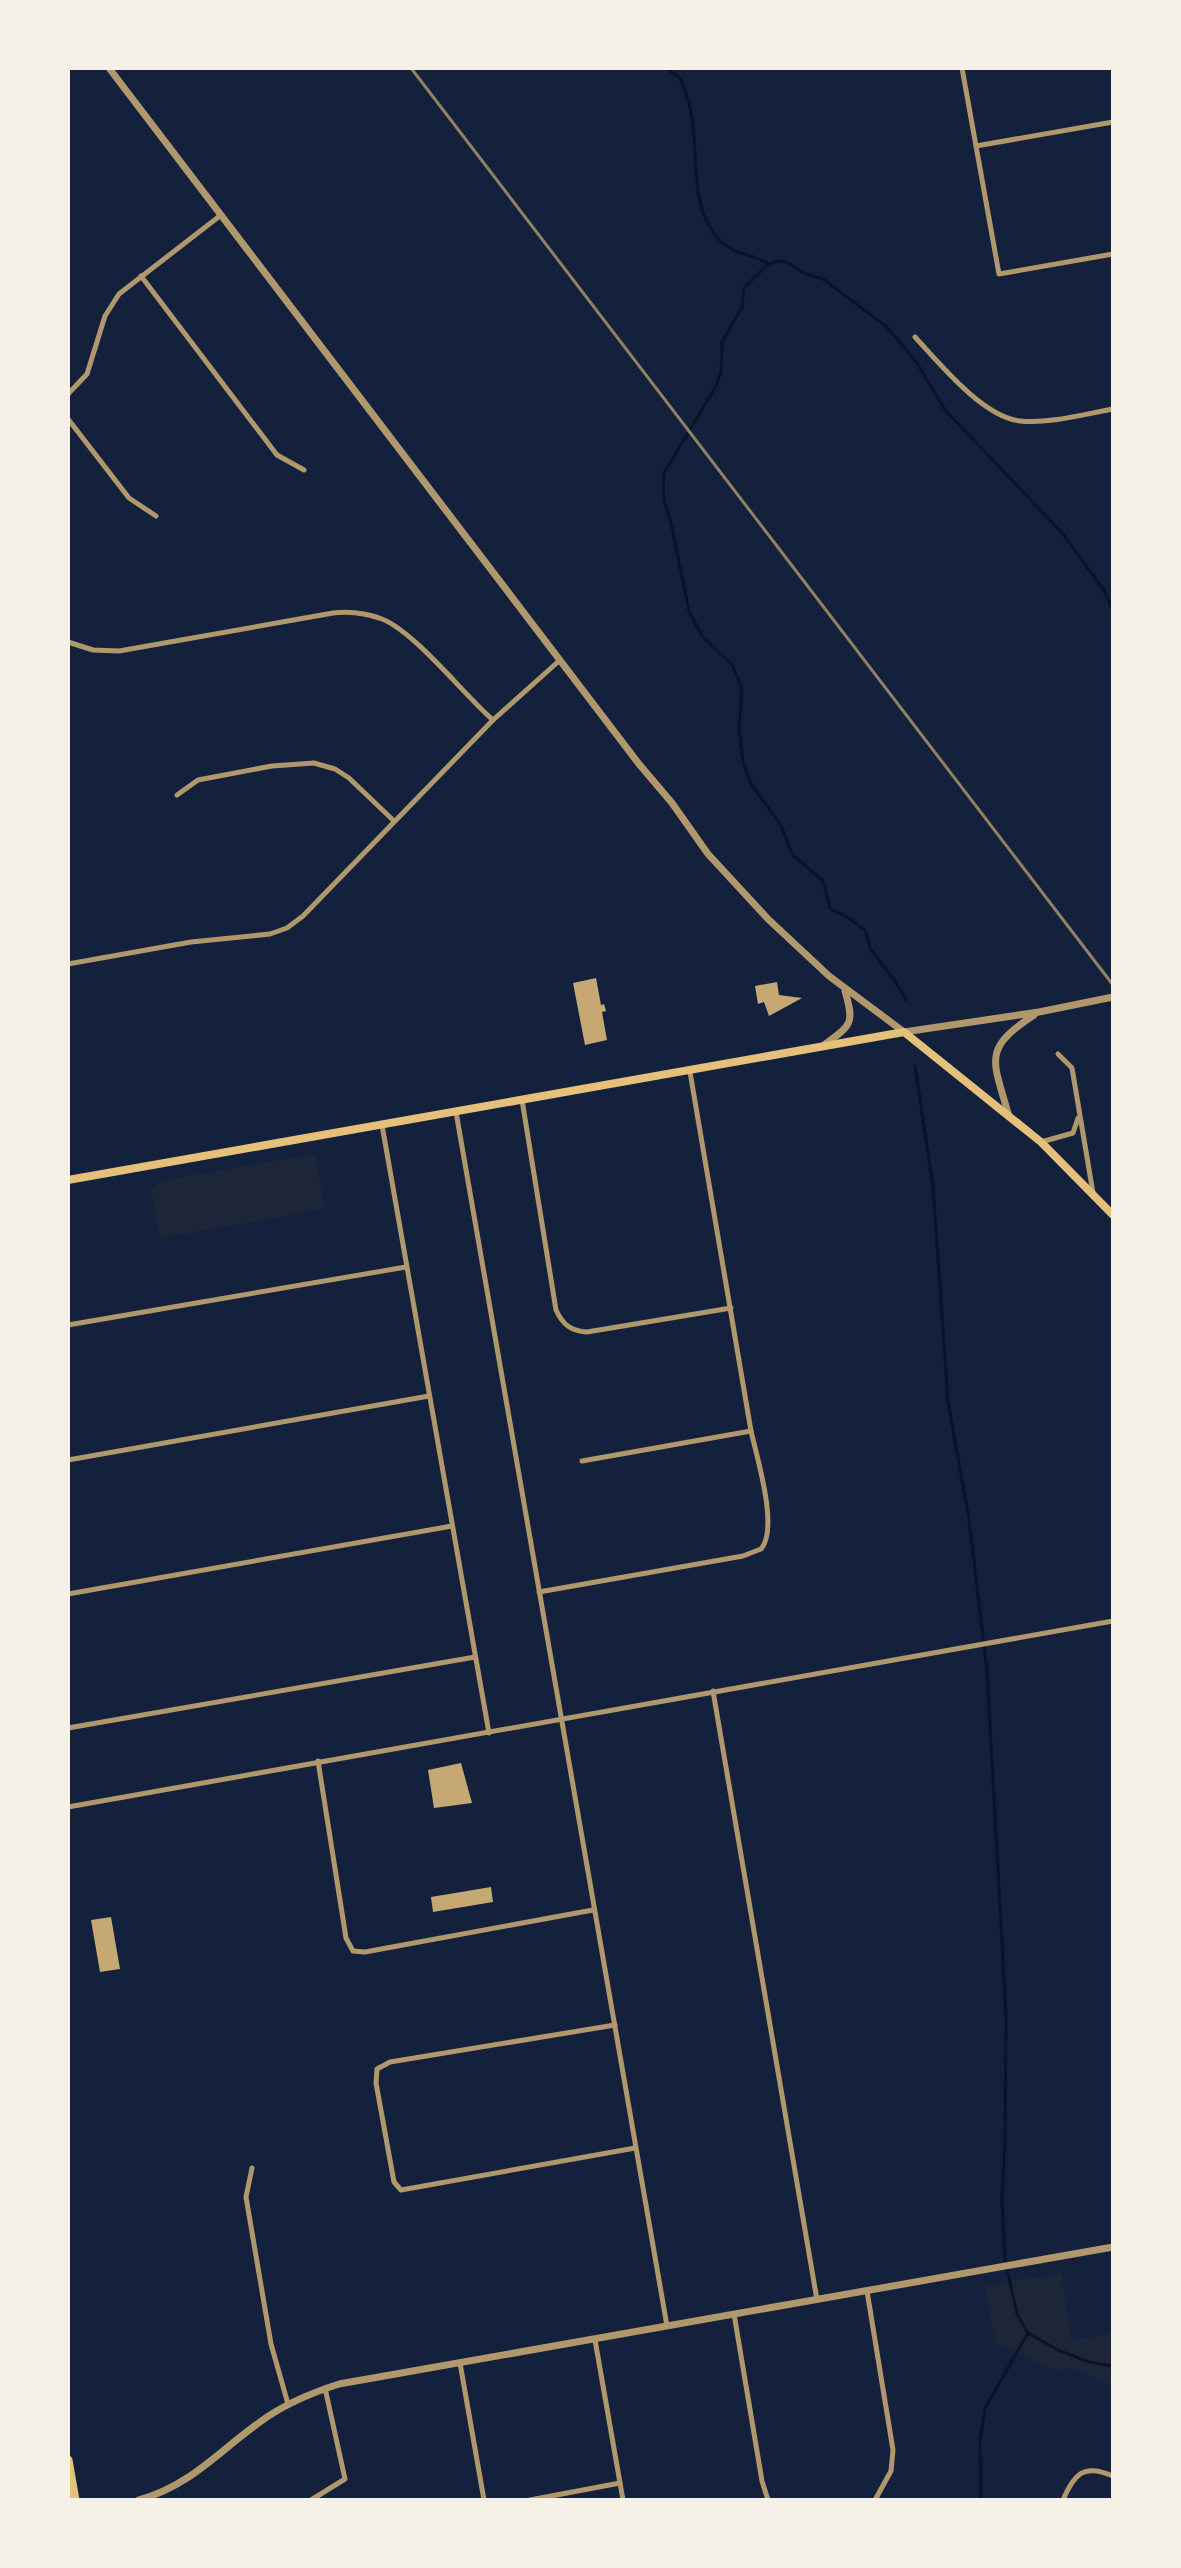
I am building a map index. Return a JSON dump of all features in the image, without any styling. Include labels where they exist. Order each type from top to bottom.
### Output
[{"type":"main road","points":[[68,1180],[904,1032],[1008,1113],[1113,1215]]},
{"type":"main road","points":[[68,2460],[75,2500]]},
{"type":"street","points":[[109,68],[708,854],[798,948],[845,989],[904,1032],[1039,1012],[1113,997]]},
{"type":"street","points":[[962,68],[999,274],[1113,254]]},
{"type":"street","points":[[976,146],[1113,122]]},
{"type":"street","points":[[68,394],[87,374],[109,308],[126,287],[221,215]]},
{"type":"street","points":[[141,276],[277,455],[304,470]]},
{"type":"street","points":[[915,337],[987,408],[1005,418],[1030,422],[1113,409]]},
{"type":"street","points":[[68,419],[129,498],[156,516]]},
{"type":"street","points":[[68,642],[93,650],[119,651],[333,613],[366,614],[383,619],[404,633],[493,720]]},
{"type":"street","points":[[68,964],[191,942],[269,934],[287,928],[303,916],[493,720],[560,660]]},
{"type":"street","points":[[177,795],[198,780],[286,764],[314,763],[335,769],[349,778],[394,821]]},
{"type":"street","points":[[824,1045],[845,1030],[851,1021],[852,1012],[845,989]]},
{"type":"street","points":[[1008,1113],[995,1070],[995,1055],[1003,1038],[1039,1012]]},
{"type":"street","points":[[1058,1054],[1072,1068],[1093,1194]]},
{"type":"street","points":[[539,1592],[743,1556],[761,1549],[769,1535],[690,1072]]},
{"type":"street","points":[[522,1100],[556,1310],[565,1325],[587,1332],[731,1308]]},
{"type":"street","points":[[456,1112],[667,2326]]},
{"type":"street","points":[[1041,1142],[1073,1133],[1079,1113]]},
{"type":"street","points":[[382,1125],[489,1733]]},
{"type":"street","points":[[68,1325],[406,1267]]},
{"type":"street","points":[[68,1460],[429,1396]]},
{"type":"street","points":[[582,1461],[751,1431]]},
{"type":"street","points":[[68,1594],[452,1526]]},
{"type":"street","points":[[68,1807],[1113,1621]]},
{"type":"street","points":[[68,1728],[475,1657]]},
{"type":"street","points":[[713,1691],[817,2300]]},
{"type":"street","points":[[318,1761],[346,1938],[353,1951],[593,1910]]},
{"type":"street","points":[[615,2025],[390,2062],[377,2069],[376,2083],[392,2177],[395,2186],[401,2190],[635,2148]]},
{"type":"street","points":[[252,2168],[246,2197],[271,2344],[288,2404]]},
{"type":"street","points":[[139,2500],[171,2488],[206,2467],[259,2422],[288,2404],[325,2388],[1113,2247]]},
{"type":"street","points":[[867,2291],[893,2450],[891,2471],[875,2500]]},
{"type":"street","points":[[734,2314],[762,2481],[768,2500]]},
{"type":"street","points":[[595,2340],[623,2500]]},
{"type":"street","points":[[460,2363],[484,2500]]},
{"type":"street","points":[[311,2500],[345,2479],[325,2388]]},
{"type":"street","points":[[1063,2500],[1074,2478],[1083,2471],[1096,2470],[1113,2476]]},
{"type":"street","points":[[530,2500],[620,2483]]},
{"type":"shaded area","points":[[315,1154],[325,1209],[160,1238],[151,1190],[159,1181]]},
{"type":"shaded area","points":[[1061,2273],[1072,2340],[1113,2334],[1113,2386],[1071,2368],[1054,2370],[995,2343],[985,2286]]},
{"type":"building","points":[[596,978],[601,1005],[604,1004],[606,1011],[602,1012],[607,1040],[585,1045],[573,983]]},
{"type":"building","points":[[777,982],[779,995],[802,998],[769,1016],[764,1002],[758,1004],[755,986]]},
{"type":"building","points":[[461,1763],[472,1803],[434,1808],[428,1770]]},
{"type":"building","points":[[491,1887],[493,1902],[433,1912],[431,1897]]},
{"type":"building","points":[[111,1917],[120,1969],[100,1972],[91,1920]]},
{"type":"waterway","points":[[666,68],[680,79],[692,115],[698,190],[708,225],[725,245],[768,264]]},
{"type":"waterway","points":[[768,264],[787,262],[803,273],[823,279],[887,327],[917,363],[945,410],[1064,535],[1105,592],[1113,612]]},
{"type":"waterway","points":[[768,264],[744,288],[742,307],[722,342],[721,372],[716,386],[664,473],[664,501],[689,611],[702,636],[732,665],[742,688],[739,729],[743,762],[751,784],[781,825],[792,854],[823,881],[830,909],[865,930],[871,950],[906,1000]]},
{"type":"waterway","points":[[915,1066],[933,1186],[948,1402],[969,1519],[987,1671],[1006,2016],[1002,2200],[1005,2260],[1017,2314],[1028,2333],[1058,2350],[1089,2362],[1113,2366]]},
{"type":"waterway","points":[[981,2500],[980,2441],[985,2408],[1028,2333]]},
{"type":"railway","points":[[411,68],[1113,985]]}]
